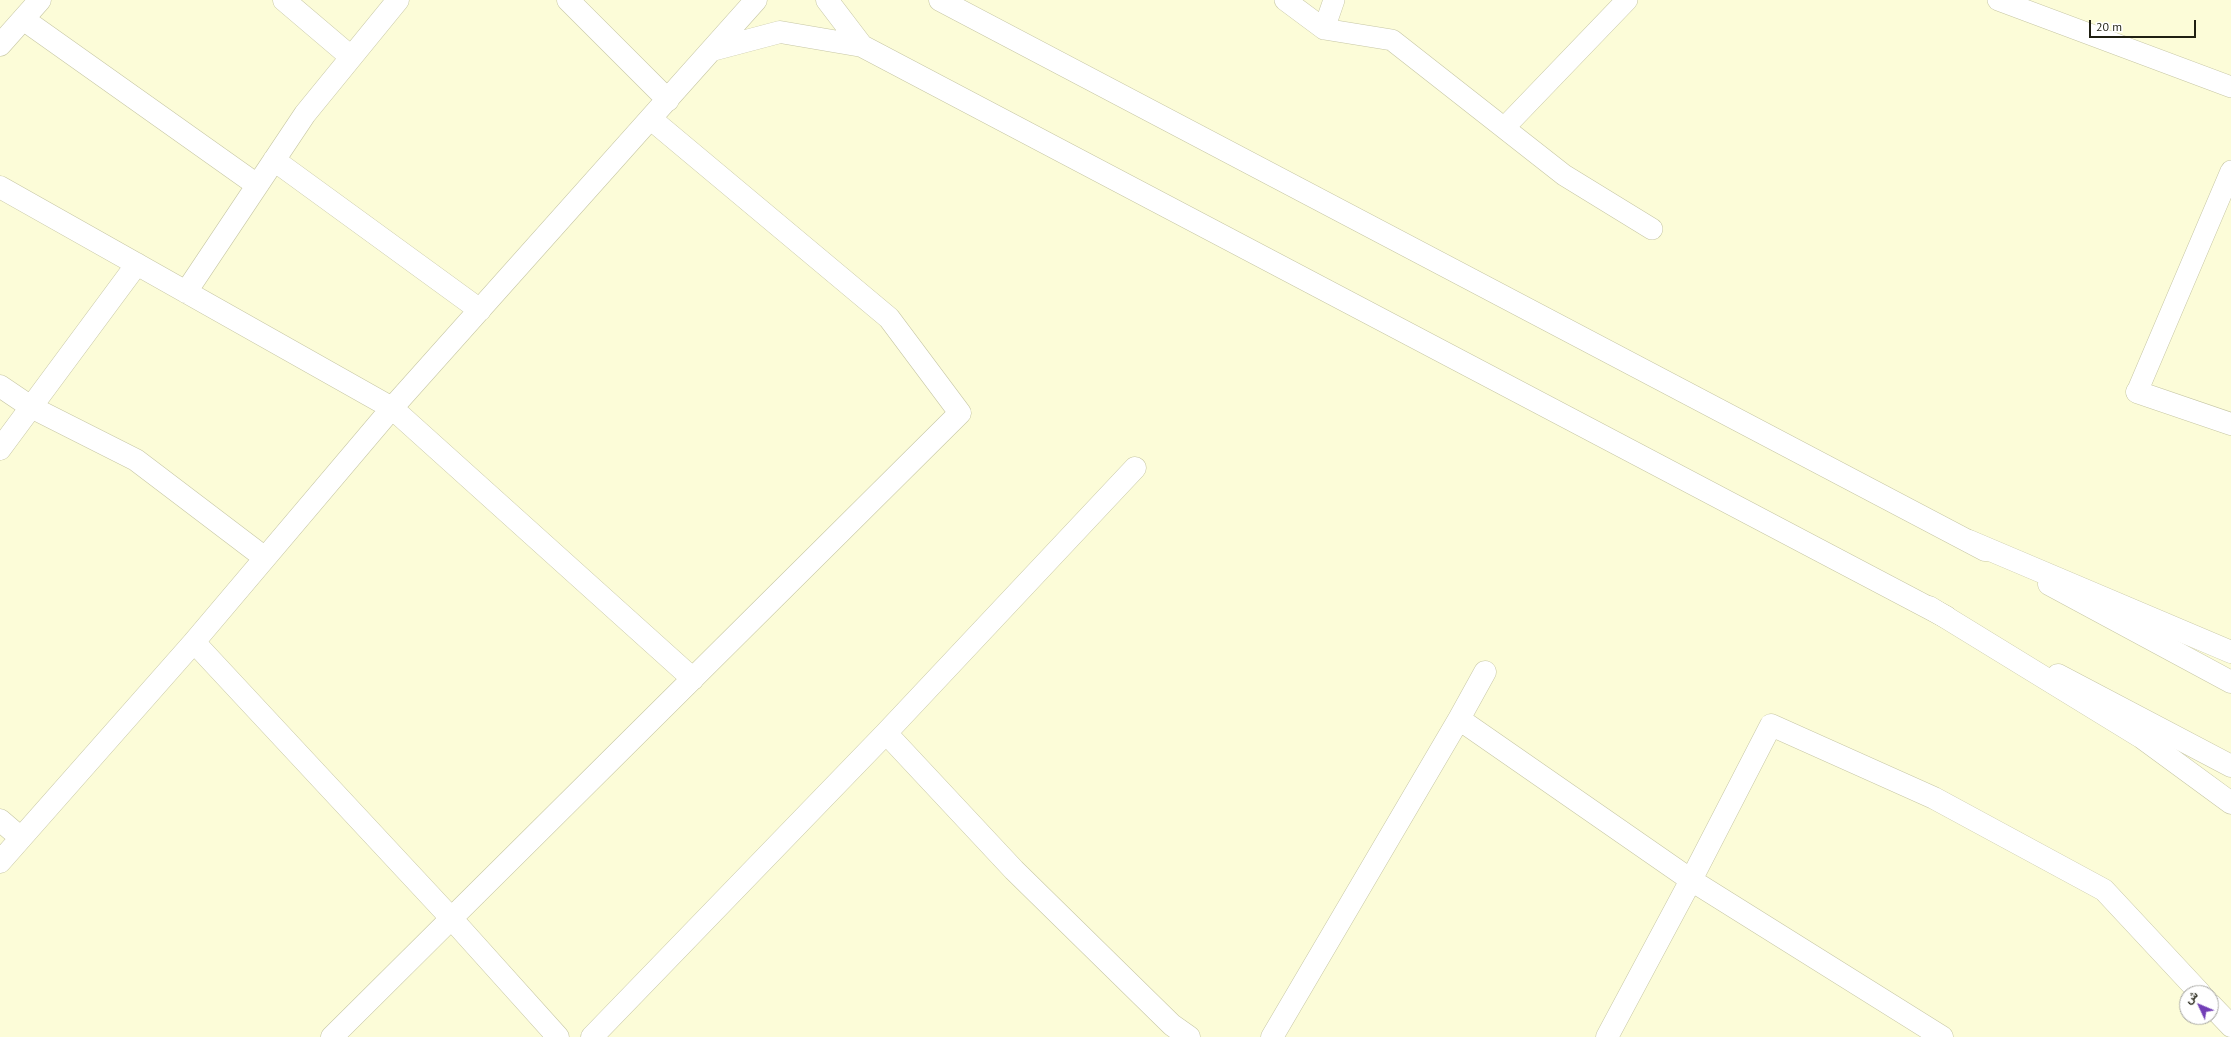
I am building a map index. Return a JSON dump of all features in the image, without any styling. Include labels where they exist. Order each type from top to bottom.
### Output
[{"type":"main road","points":[[0,46],[40,0]]},
{"type":"main road","points":[[284,0],[351,57]]},
{"type":"main road","points":[[186,292],[305,114],[398,0]]},
{"type":"main road","points":[[568,0],[668,100]]},
{"type":"main road","points":[[0,862],[194,642],[392,408],[756,0]]},
{"type":"main road","points":[[827,0],[862,46]]},
{"type":"main road","points":[[945,2],[1969,541],[2231,682]]},
{"type":"main road","points":[[23,19],[257,185]]},
{"type":"main road","points":[[712,50],[780,32],[862,46],[2231,766]]},
{"type":"main road","points":[[332,1037],[960,413],[889,318],[651,119]]},
{"type":"main road","points":[[274,160],[480,310]]},
{"type":"main road","points":[[0,187],[392,408],[693,679]]},
{"type":"main road","points":[[0,449],[137,264]]},
{"type":"main road","points":[[0,386],[31,407],[136,460],[265,558]]},
{"type":"main road","points":[[2137,392],[2231,424]]},
{"type":"main road","points":[[592,1037],[886,733],[1135,468]]},
{"type":"main road","points":[[1969,541],[2231,652]]},
{"type":"main road","points":[[1929,608],[2141,737],[2231,803]]},
{"type":"main road","points":[[194,642],[451,918],[558,1037]]},
{"type":"main road","points":[[1272,1037],[1459,719],[1485,672]]},
{"type":"main road","points":[[1459,719],[1692,880],[1942,1037]]},
{"type":"main road","points":[[1607,1037],[1692,880],[1771,725],[1934,798],[2104,890],[2193,985]]},
{"type":"main road","points":[[886,733],[1014,870],[1175,1033]]},
{"type":"main road","points":[[0,820],[21,838]]},
{"type":"main road","points":[[2219,1013],[2231,1026]]},
{"type":"lane","points":[[1285,0],[1324,29],[1392,40],[1564,176],[1652,230]]},
{"type":"lane","points":[[1324,29],[1334,0]]},
{"type":"lane","points":[[1504,128],[1627,0]]},
{"type":"lane","points":[[1998,0],[2231,87]]},
{"type":"lane","points":[[2137,392],[2231,171]]}]
